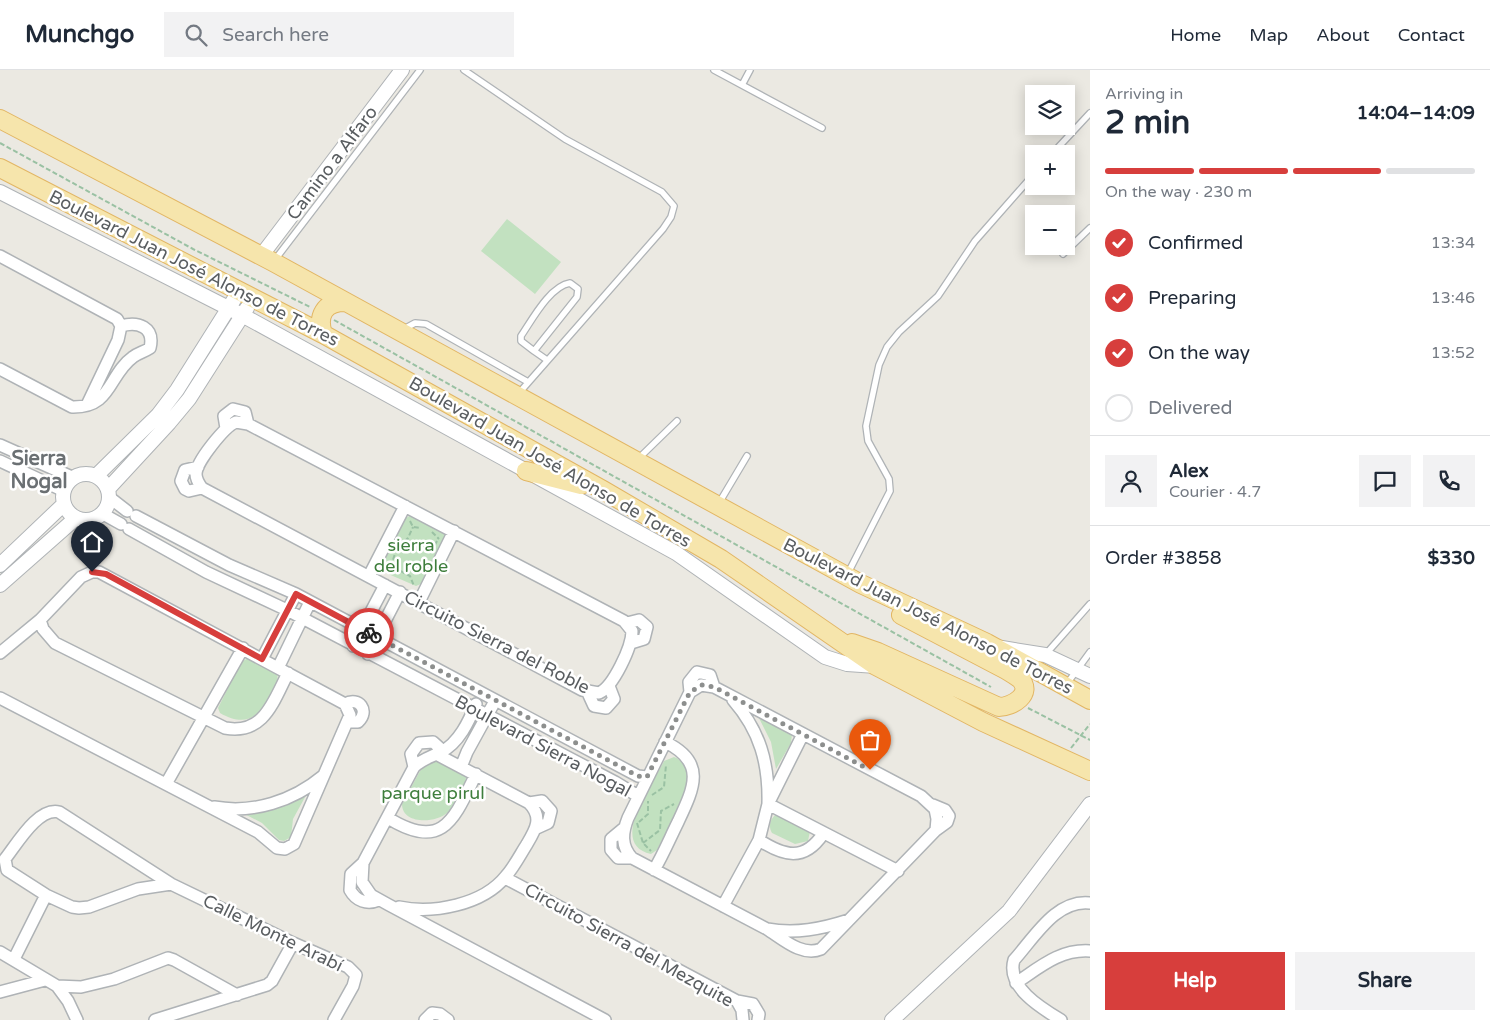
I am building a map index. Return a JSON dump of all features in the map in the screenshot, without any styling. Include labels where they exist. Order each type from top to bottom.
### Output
[{"type":"main road","name":"Boulevard Juan José Alonso de Torres","points":[[0,119],[267,259],[400,332],[523,388],[637,460],[717,507],[853,580],[995,647],[1090,700]]},
{"type":"main road","name":"Boulevard Juan José Alonso de Torres","points":[[0,168],[323,334],[603,490],[721,560],[828,635],[876,666],[983,722],[1090,771]]},
{"type":"main road","points":[[323,334],[319,324],[322,313],[328,306],[336,302],[345,302]]},
{"type":"main road","points":[[526,471],[603,490]]},
{"type":"main road","points":[[828,635],[878,652],[984,702],[1002,708],[1018,702],[1023,695],[1021,680],[1006,670],[890,610],[853,580]]},
{"type":"street","name":"Camino a Alfaro","points":[[267,259],[402,70]]},
{"type":"street","points":[[0,192],[242,315],[691,562],[825,657],[846,664],[876,666]]},
{"type":"street","points":[[0,256],[118,319],[121,326],[118,340],[87,405]]},
{"type":"street","points":[[96,476],[158,415],[177,390],[228,308],[246,294]]},
{"type":"street","points":[[0,461],[64,498],[67,510],[76,518],[90,520],[102,514],[108,493],[189,399],[242,315],[246,294]]},
{"type":"street","points":[[0,369],[67,405],[78,407],[96,403],[103,397],[128,362],[150,348],[150,334],[143,326],[132,323],[121,326]]},
{"type":"street","name":"Circuito Sierra del Roble","points":[[236,422],[248,424],[405,506],[627,623],[632,631],[631,643],[609,686],[599,693],[588,693],[202,488],[193,492],[189,491],[180,481],[185,470],[198,466],[226,428],[236,422]]},
{"type":"street","points":[[0,445],[74,478]]},
{"type":"street","points":[[198,466],[196,476],[202,488]]},
{"type":"street","points":[[0,565],[64,498],[74,478],[85,474],[96,476],[108,493]]},
{"type":"street","name":"Boulevard Sierra Nogal","points":[[108,493],[132,513],[229,565],[296,594],[604,759],[638,776],[647,777]]},
{"type":"street","points":[[369,576],[405,506]]},
{"type":"street","name":"Boulevard Sierra Nogal","points":[[102,514],[206,572],[287,610],[638,796]]},
{"type":"street","points":[[0,585],[76,518]]},
{"type":"street","points":[[419,602],[454,531]]},
{"type":"street","points":[[0,653],[40,620],[81,577],[92,572],[99,572],[345,704],[350,711],[349,722],[300,826],[295,842],[288,848],[277,848],[258,832],[0,698]]},
{"type":"street","points":[[353,646],[385,585]]},
{"type":"street","points":[[368,654],[400,592]]},
{"type":"street","points":[[262,659],[296,594]]},
{"type":"street","points":[[40,620],[43,629],[55,643],[225,728],[242,729],[258,722],[269,710],[302,618],[310,602]]},
{"type":"street","points":[[995,647],[1045,655],[1084,673]]},
{"type":"street","points":[[166,784],[243,648]]},
{"type":"street","points":[[702,685],[714,687],[728,695],[932,805],[937,814],[936,830],[826,945],[816,951],[801,950],[767,929],[632,858],[624,846],[623,830],[647,777],[690,692],[702,685]]},
{"type":"street","points":[[588,693],[594,706],[606,708],[614,699],[609,686]]},
{"type":"street","points":[[480,693],[474,709],[456,741],[439,753],[426,758],[414,768],[363,863],[362,882],[366,890],[384,902],[605,1020]]},
{"type":"street","points":[[728,695],[751,723],[760,742],[766,762],[768,804]]},
{"type":"street","points":[[461,766],[466,752],[495,701]]},
{"type":"street","points":[[723,906],[759,840],[768,804],[803,734]]},
{"type":"street","points":[[384,902],[420,909],[451,906],[480,895],[505,878],[537,828],[537,814],[529,803],[439,753],[433,742],[419,743],[411,754],[414,768]]},
{"type":"street","points":[[654,870],[689,800],[694,778],[692,766],[683,753],[665,742]]},
{"type":"street","points":[[208,806],[246,809],[271,804],[295,795],[326,773]]},
{"type":"street","points":[[388,818],[417,832],[440,829],[455,816],[476,774]]},
{"type":"street","points":[[768,804],[898,871]]},
{"type":"street","points":[[892,1020],[1009,911],[1085,815],[1090,804]]},
{"type":"street","name":"Calle Monte Arabí","points":[[171,884],[138,889],[89,906],[72,907],[46,895],[7,870],[4,859],[40,815],[51,810],[59,812],[171,884],[293,943],[348,967],[356,975],[353,986],[334,1020]]},
{"type":"street","points":[[759,840],[790,854],[807,850],[823,834]]},
{"type":"street","name":"Circuito Sierra del Mezquite","points":[[505,878],[736,1001],[742,1010],[743,1020]]},
{"type":"street","points":[[14,959],[46,895]]},
{"type":"street","points":[[1061,1020],[1036,1003],[1016,983],[1012,972],[1014,960],[1059,911],[1075,903],[1090,903]]},
{"type":"street","points":[[767,929],[790,932],[810,930],[848,920]]},
{"type":"street","points":[[155,1020],[267,985],[272,981],[293,943]]},
{"type":"street","points":[[1016,983],[1062,954],[1074,951],[1090,951]]},
{"type":"street","points":[[0,952],[57,986],[81,986],[114,979],[168,958],[237,995]]},
{"type":"street","points":[[0,992],[45,980]]},
{"type":"street","points":[[57,986],[68,1001],[77,1020]]},
{"type":"street","points":[[736,1001],[753,1004],[759,1014],[758,1020]]},
{"type":"street","points":[[424,1020],[432,1013],[440,1014],[448,1020]]},
{"type":"lane","points":[[267,259],[420,70]]},
{"type":"lane","points":[[464,70],[564,139],[662,192],[674,206],[663,229],[523,388]]},
{"type":"lane","points":[[714,70],[822,128]]},
{"type":"lane","points":[[742,85],[750,70]]},
{"type":"lane","points":[[1061,145],[1090,114]]},
{"type":"lane","points":[[853,580],[890,490],[889,478],[868,441],[866,426],[879,365],[887,347],[938,296],[975,242],[1025,184]]},
{"type":"lane","points":[[1075,242],[1090,228]]},
{"type":"lane","points":[[534,351],[577,296],[578,289],[570,283],[562,284],[554,291],[521,336],[521,341],[534,351],[547,360]]},
{"type":"lane","points":[[637,460],[677,421]]},
{"type":"lane","points":[[717,507],[747,456]]},
{"type":"lane","points":[[1032,669],[1090,604]]},
{"type":"lane","points":[[1065,686],[1084,673],[1090,652]]},
{"type":"path","points":[[0,143],[193,249],[322,313],[992,688]]},
{"type":"path","points":[[406,518],[413,527],[426,528],[437,539],[444,537]]},
{"type":"path","points":[[385,572],[390,567],[396,550],[408,538],[413,527]]},
{"type":"path","points":[[383,562],[410,576],[414,586]]},
{"type":"path","points":[[1018,702],[1090,740]]},
{"type":"path","points":[[1069,750],[1090,724]]},
{"type":"path","points":[[636,823],[648,814],[649,798],[664,787],[666,761]]},
{"type":"path","points":[[643,843],[660,830],[661,811],[677,802]]},
{"type":"path","points":[[633,821],[636,823],[643,843],[654,853]]},
{"type":"green space","points":[[507,219],[561,262],[535,294],[481,251]]},
{"type":"green space","name":"sierra del roble","points":[[411,515],[446,534],[423,583],[416,586],[386,573],[382,565],[406,518]]},
{"type":"green space","points":[[250,657],[277,671],[276,683],[262,709],[251,718],[237,720],[220,713],[218,708],[241,662]]},
{"type":"green space","points":[[757,714],[792,734],[791,743],[776,769],[771,742]]},
{"type":"green space","name":"parque pirul","points":[[432,757],[465,774],[465,782],[456,801],[447,813],[435,819],[413,819],[403,811],[402,804],[425,762]]},
{"type":"green space","points":[[674,757],[683,764],[687,774],[686,787],[675,816],[657,850],[651,854],[638,848],[633,838],[633,826],[643,798],[664,761]]},
{"type":"green space","points":[[309,790],[293,819],[291,837],[284,841],[279,840],[262,823],[237,810]]},
{"type":"green space","points":[[777,814],[810,831],[808,841],[795,844],[772,833],[770,823]]},
{"type":"way so far","points":[[369,633],[638,776],[647,777],[690,692],[702,685],[714,687],[870,770]]},
{"type":"district","name":"Sierra Nogal","points":[[39,470]]},
{"type":"route","points":[[92,572],[106,574],[262,659],[296,594],[369,633]]}]
